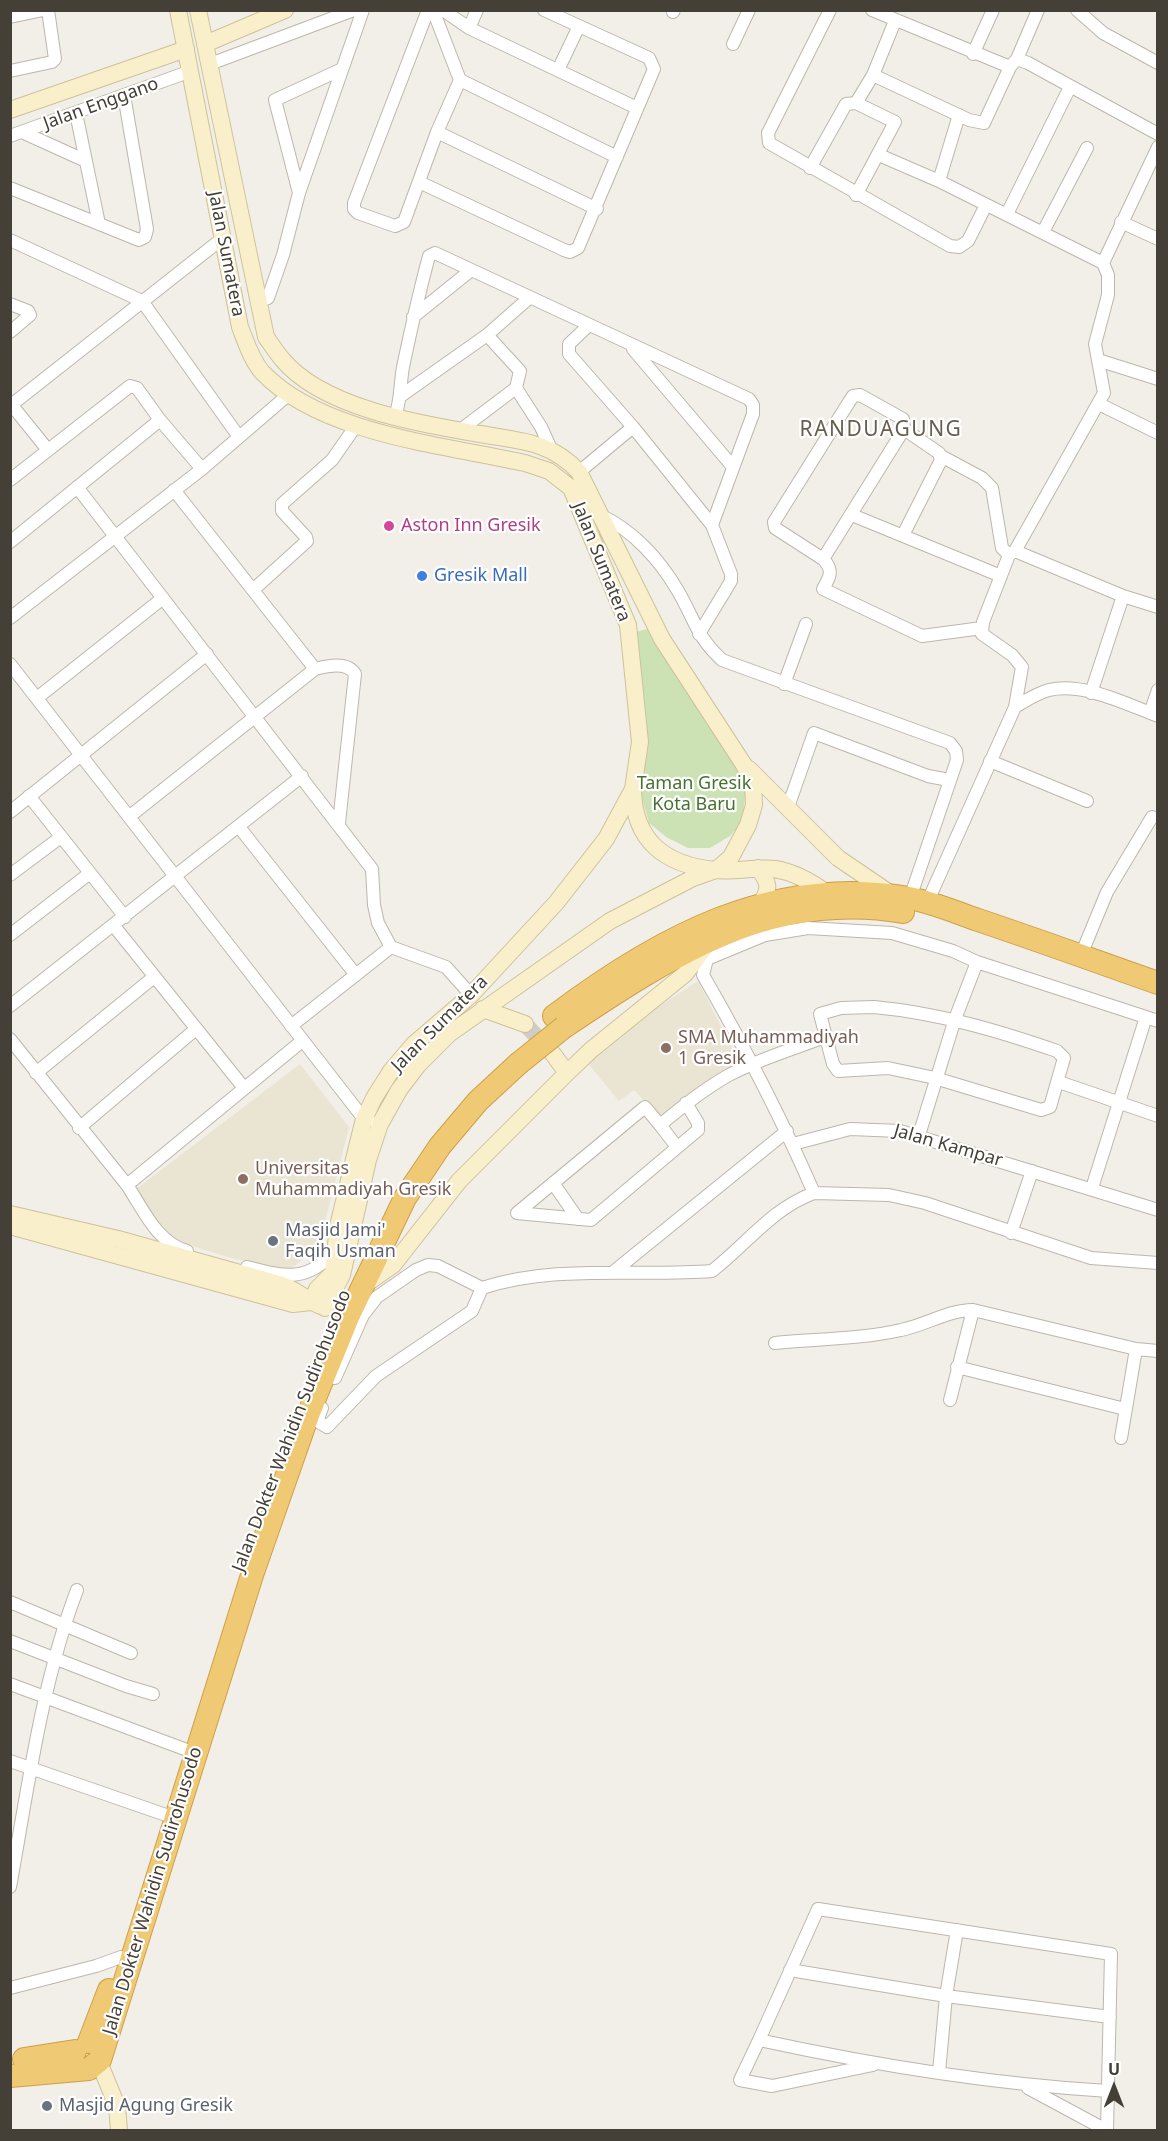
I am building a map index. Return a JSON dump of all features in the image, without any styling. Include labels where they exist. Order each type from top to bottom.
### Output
[{"type":"highway","name":"Jalan Dokter Wahidin Sudirohusodo","points":[[89,2057],[266,1513],[324,1307],[394,1192],[432,1138],[514,1058],[608,978],[710,922],[760,904],[911,899],[1158,983]]},
{"type":"highway","name":"Jalan Dokter Wahidin Sudirohusodo","points":[[559,1022],[711,939],[772,916],[836,900],[921,916],[1158,997]]},
{"type":"highway","name":"Jalan Dokter Wahidin Sudirohusodo","points":[[266,1513],[312,1418],[361,1287],[405,1198],[440,1146],[514,1058]]},
{"type":"highway","name":"Jalan Dokter Wahidin Sudirohusodo","points":[[89,2057],[112,2030],[241,1588]]},
{"type":"highway","points":[[10,2061],[89,2057]]},
{"type":"highway","points":[[10,2076],[89,2057]]},
{"type":"main road","name":"Jalan Sumatera","points":[[178,10],[232,282],[248,349],[260,370],[288,395],[355,427],[525,463],[549,471],[571,488],[628,626],[640,742],[633,789],[606,839],[556,903],[471,995],[414,1044],[391,1071],[372,1121],[338,1226],[333,1273],[317,1289],[324,1307]]},
{"type":"main road","name":"Jalan Sumatera","points":[[198,10],[266,337],[282,360],[300,376],[357,406],[459,431],[530,443],[561,454],[579,472],[662,639],[744,765]]},
{"type":"main road","points":[[205,44],[285,10]]},
{"type":"main road","points":[[10,110],[186,49]]},
{"type":"main road","points":[[232,282],[254,278]]},
{"type":"main road","points":[[613,587],[632,580]]},
{"type":"main road","points":[[744,765],[838,858],[873,884],[911,899]]},
{"type":"main road","points":[[716,870],[739,845],[754,805],[753,784],[744,765]]},
{"type":"main road","points":[[633,789],[633,809],[640,829],[655,849],[676,861],[716,870],[777,869],[798,876],[836,900],[838,858]]},
{"type":"main road","points":[[758,868],[769,887],[768,893],[760,904]]},
{"type":"main road","name":"Jalan Sumatera","points":[[324,1307],[342,1275],[368,1160],[372,1121],[418,1065],[449,1034],[610,921],[693,878],[716,870]]},
{"type":"main road","points":[[361,1287],[393,1265],[459,1181],[567,1073],[630,1017],[685,974],[711,939]]},
{"type":"main road","points":[[483,1009],[525,1024]]},
{"type":"main road","points":[[553,1054],[567,1073]]},
{"type":"main road","points":[[10,1214],[116,1247]]},
{"type":"main road","points":[[10,1226],[116,1247],[298,1290],[324,1307]]},
{"type":"main road","points":[[89,2057],[117,2106],[118,2130]]},
{"type":"street","points":[[10,17],[43,10]]},
{"type":"street","points":[[10,71],[52,62],[55,59],[48,10]]},
{"type":"street","points":[[210,64],[354,10]]},
{"type":"street","points":[[259,301],[267,298],[283,255],[299,193],[363,10]]},
{"type":"street","points":[[428,10],[354,209],[395,226],[401,225],[460,80]]},
{"type":"street","points":[[434,10],[460,80],[618,157]]},
{"type":"street","points":[[443,10],[469,28],[637,108]]},
{"type":"street","points":[[469,28],[477,10]]},
{"type":"street","points":[[419,182],[570,252],[578,248],[597,209],[654,69],[654,63],[649,58],[544,10]]},
{"type":"street","points":[[733,44],[749,10]]},
{"type":"street","points":[[830,10],[766,137],[769,143],[856,195],[950,246],[959,247],[968,240],[986,205]]},
{"type":"street","points":[[872,10],[973,54],[1013,63],[1070,87],[1158,134]]},
{"type":"street","points":[[973,54],[993,10]]},
{"type":"street","points":[[873,75],[959,115],[984,123],[1038,10]]},
{"type":"street","points":[[1077,10],[1103,33],[1158,63]]},
{"type":"street","points":[[856,103],[873,75],[895,21]]},
{"type":"street","points":[[558,70],[579,26]]},
{"type":"street","points":[[299,193],[275,100],[342,69]]},
{"type":"street","name":"Jalan Enggano","points":[[16,134],[191,71]]},
{"type":"street","points":[[1006,214],[1070,87]]},
{"type":"street","points":[[10,188],[139,240],[145,237],[147,229],[124,95]]},
{"type":"street","points":[[810,168],[846,104],[856,103],[895,122],[856,195]]},
{"type":"street","points":[[76,113],[99,224]]},
{"type":"street","points":[[939,181],[959,115]]},
{"type":"street","points":[[437,132],[597,209]]},
{"type":"street","points":[[16,134],[86,161]]},
{"type":"street","points":[[1103,263],[1121,222],[1152,171],[1158,147]]},
{"type":"street","points":[[1042,232],[1087,148]]},
{"type":"street","points":[[879,155],[939,181],[1103,263],[1108,275],[1108,295],[1095,344],[1104,393],[1012,553],[982,628],[982,634],[1012,655],[1022,667],[1015,706],[990,761],[911,899]]},
{"type":"street","points":[[1121,222],[1158,239]]},
{"type":"street","points":[[48,450],[11,404],[223,238]]},
{"type":"street","points":[[10,240],[142,301],[239,437]]},
{"type":"street","points":[[395,417],[402,395],[400,382],[413,317],[431,253],[435,252],[470,271],[749,399],[753,405],[753,414],[712,525]]},
{"type":"street","points":[[413,317],[470,271]]},
{"type":"street","points":[[402,395],[487,335],[529,298]]},
{"type":"street","points":[[10,304],[28,311],[30,315],[10,332]]},
{"type":"street","points":[[588,326],[569,345],[569,354],[633,426],[712,525],[731,578],[699,634]]},
{"type":"street","points":[[487,335],[519,370],[516,388],[541,427],[550,449]]},
{"type":"street","points":[[630,345],[733,467]]},
{"type":"street","points":[[1098,360],[1158,379]]},
{"type":"street","points":[[10,480],[130,386],[136,388],[202,469]]},
{"type":"street","points":[[459,431],[516,388]]},
{"type":"street","points":[[823,559],[904,429],[903,420],[860,394],[853,396],[774,522],[778,531],[823,559],[831,571],[823,589],[922,636],[982,628]]},
{"type":"street","points":[[10,618],[202,469],[288,395]]},
{"type":"street","points":[[1099,404],[1158,433]]},
{"type":"street","points":[[10,542],[160,420]]},
{"type":"street","points":[[579,472],[633,426]]},
{"type":"street","points":[[253,590],[307,541],[282,511],[282,504],[332,460],[355,427]]},
{"type":"street","points":[[904,429],[941,456],[982,478],[992,488],[1002,548],[1123,596],[1158,607]]},
{"type":"street","points":[[903,535],[941,456]]},
{"type":"street","points":[[76,487],[339,823],[374,873],[374,905],[378,923],[391,947],[446,967],[471,995]]},
{"type":"street","points":[[174,490],[315,669]]},
{"type":"street","points":[[600,515],[630,532],[657,562],[678,590],[703,643],[722,660],[950,742],[956,751],[957,760],[911,899]]},
{"type":"street","points":[[852,515],[1001,576]]},
{"type":"street","points":[[1090,693],[1123,596]]},
{"type":"street","points":[[37,698],[164,598]]},
{"type":"street","points":[[784,684],[806,624]]},
{"type":"street","points":[[10,812],[80,753],[207,654]]},
{"type":"street","points":[[10,664],[178,876],[302,1041],[372,1121]]},
{"type":"street","points":[[130,816],[315,669],[346,666],[355,674],[339,823]]},
{"type":"street","points":[[1015,706],[1047,690],[1060,689],[1090,693],[1154,715],[1158,690]]},
{"type":"street","points":[[788,807],[814,734],[928,776],[949,780]]},
{"type":"street","points":[[990,761],[1087,801]]},
{"type":"street","points":[[10,1005],[178,876],[302,776]]},
{"type":"street","points":[[29,796],[125,917]]},
{"type":"street","points":[[1081,955],[1107,892],[1152,817]]},
{"type":"street","points":[[239,827],[356,975]]},
{"type":"street","points":[[10,875],[61,837]]},
{"type":"street","points":[[10,935],[90,873]]},
{"type":"street","points":[[114,926],[244,1088]]},
{"type":"street","points":[[814,1193],[794,1144],[754,1064],[703,975],[707,959],[765,935],[808,928],[892,933],[953,951],[977,962],[1152,1019],[1118,1104],[1092,1188]]},
{"type":"street","points":[[291,1026],[391,947]]},
{"type":"street","points":[[919,1135],[935,1078],[977,962]]},
{"type":"street","points":[[672,986],[703,975]]},
{"type":"street","points":[[36,1073],[154,976]]},
{"type":"street","points":[[874,1007],[918,1011],[955,1019],[1057,1051],[1064,1058],[1050,1107],[1041,1110],[935,1078],[888,1068],[838,1071],[825,1037],[820,1014],[842,1008],[874,1007]]},
{"type":"street","points":[[79,1128],[196,1029]]},
{"type":"street","points":[[660,1125],[687,1103],[729,1075],[825,1037]]},
{"type":"street","points":[[10,1039],[79,1128],[127,1185],[164,1239],[175,1248],[276,1274],[305,1274],[316,1269],[336,1248]]},
{"type":"street","points":[[127,1185],[302,1041]]},
{"type":"street","points":[[1059,1082],[1158,1116]]},
{"type":"street","points":[[676,1147],[645,1107],[517,1214],[578,1220],[592,1219],[699,1128],[687,1103]]},
{"type":"street","name":"Jalan Kampar","points":[[794,1144],[829,1133],[868,1128],[919,1135],[1158,1210]]},
{"type":"street","points":[[612,1273],[787,1131]]},
{"type":"street","points":[[1011,1233],[1032,1171]]},
{"type":"street","points":[[553,1183],[578,1220]]},
{"type":"street","points":[[482,1288],[472,1311],[376,1376],[328,1426],[312,1418],[363,1315],[376,1297],[416,1269],[428,1265],[438,1266],[482,1288],[503,1281],[537,1276],[712,1271],[766,1221],[790,1203],[814,1193],[889,1195],[925,1203],[1091,1258],[1158,1263]]},
{"type":"street","points":[[775,1343],[898,1331],[918,1327],[960,1310],[973,1310],[1136,1349],[1158,1351]]},
{"type":"street","points":[[950,1400],[973,1310]]},
{"type":"street","points":[[1120,1438],[1136,1349]]},
{"type":"street","points":[[957,1367],[1125,1409]]},
{"type":"street","points":[[10,1887],[46,1698],[64,1625],[77,1590]]},
{"type":"street","points":[[10,1602],[131,1653]]},
{"type":"street","points":[[10,1641],[153,1694]]},
{"type":"street","points":[[10,1684],[187,1750]]},
{"type":"street","points":[[10,1761],[166,1815]]},
{"type":"street","points":[[873,2064],[772,2086],[740,2080],[818,1909],[1111,1954],[1106,2130],[1024,2086]]},
{"type":"street","points":[[939,2072],[946,1996],[957,1930]]},
{"type":"street","points":[[10,1988],[121,1957]]},
{"type":"street","points":[[790,1970],[946,1996],[1110,2017]]},
{"type":"street","points":[[759,2040],[873,2064],[1024,2086],[1108,2091]]},
{"type":"shaded area","name":"SMA Muhammadiyah 1 Gresik","points":[[698,981],[739,1062],[661,1118],[634,1090],[619,1101],[585,1060],[615,1035]]},
{"type":"shaded area","name":"Universitas Muhammadiyah Gresik","points":[[300,1064],[349,1127],[325,1222],[315,1248],[289,1271],[231,1258],[173,1240],[135,1190]]},
{"type":"green space","name":"Taman Gresik Kota Baru","points":[[650,628],[746,785],[743,821],[730,836],[710,848],[688,848],[666,837],[649,823],[642,798],[636,632]]},
{"type":"tunnel","points":[[525,1024],[551,1052]]},
{"type":"place","name":"Aston Inn Gresik","points":[[389,526]]},
{"type":"place","name":"Gresik Mall","points":[[422,576]]},
{"type":"place","name":"SMA Muhammadiyah 1 Gresik","points":[[666,1048]]},
{"type":"place","name":"Universitas Muhammadiyah Gresik","points":[[243,1179]]},
{"type":"place","name":"Masjid Jami' Faqih Usman","points":[[273,1241]]},
{"type":"place","name":"Masjid Agung Gresik","points":[[47,2106]]},
{"type":"district","name":"RANDUAGUNG","points":[[881,430]]}]
